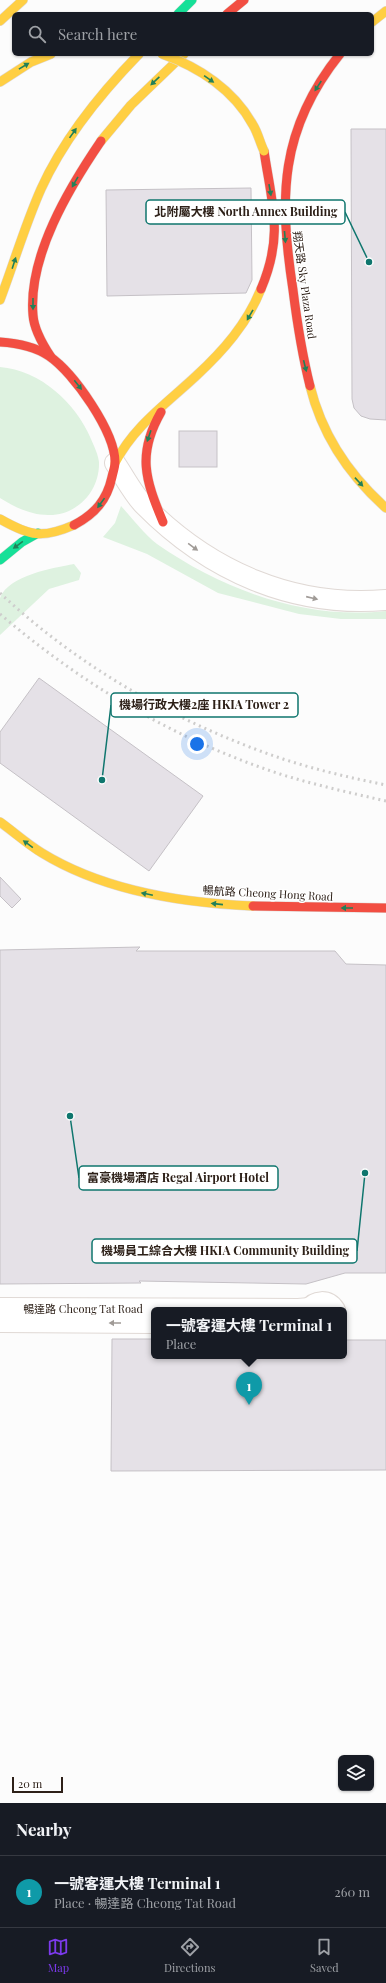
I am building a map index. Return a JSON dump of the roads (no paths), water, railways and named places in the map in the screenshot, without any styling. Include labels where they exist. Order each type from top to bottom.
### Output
[{"type":"street","points":[[0,21],[23,0]]},
{"type":"street","points":[[180,12],[192,0]]},
{"type":"street","points":[[229,12],[244,0]]},
{"type":"street","points":[[374,20],[386,11]]},
{"type":"street","points":[[0,82],[31,62],[46,56]]},
{"type":"street","points":[[0,300],[35,204],[49,173],[72,134],[96,102],[137,56]]},
{"type":"street","points":[[0,519],[26,531],[49,534],[83,521],[95,512],[105,498],[111,483],[115,463],[122,447],[130,436],[144,420],[167,402],[223,352],[232,341],[255,305],[266,278],[273,250],[276,221],[264,151],[253,125],[236,103],[216,83],[192,67],[167,56]]},
{"type":"street","points":[[51,357],[37,333],[33,315],[32,300],[37,273],[57,217],[73,184],[93,152],[114,124],[143,93],[182,56]]},
{"type":"street","name":"翔天路 Sky Plaza Road","points":[[339,56],[312,95],[298,124],[289,156],[285,201],[287,255],[304,364],[316,406],[332,442],[353,475],[386,508]]},
{"type":"street","points":[[0,342],[25,344],[38,348],[51,357],[80,386],[108,440],[115,463],[143,504],[200,552],[226,567],[273,587],[318,599],[366,602],[386,600]]},
{"type":"street","points":[[163,522],[150,491],[144,458],[146,446],[154,422],[167,402]]},
{"type":"street","points":[[0,560],[22,542],[38,533]]},
{"type":"street","name":"暢航路 Cheong Hong Road","points":[[0,822],[49,858],[77,873],[146,895],[238,906],[386,908]]},
{"type":"street","name":"暢達路 Cheong Tat Road","points":[[311,1307],[317,1302],[322,1302],[333,1307]]},
{"type":"street","name":"暢達路 Cheong Tat Road","points":[[0,1308],[151,1309]]},
{"type":"street","name":"暢達路 Cheong Tat Road","points":[[0,1322],[151,1323]]},
{"type":"railway","points":[[0,593],[63,646],[132,691],[169,711],[206,729],[283,759],[334,774],[386,785]]},
{"type":"railway","points":[[0,614],[64,664],[98,687],[132,708],[204,745],[280,774],[386,801]]},
{"type":"place","name":"北附屬大樓 North Annex Building","points":[[369,262]]},
{"type":"place","name":"機場行政大樓2座 HKIA Tower 2","points":[[102,780]]},
{"type":"place","name":"富豪機場酒店 Regal Airport Hotel","points":[[70,1116]]},
{"type":"place","name":"機場員工綜合大樓 HKIA Community Building","points":[[365,1173]]},
{"type":"place","name":"一號客運大樓 Terminal 1","points":[[249,1405]]}]
